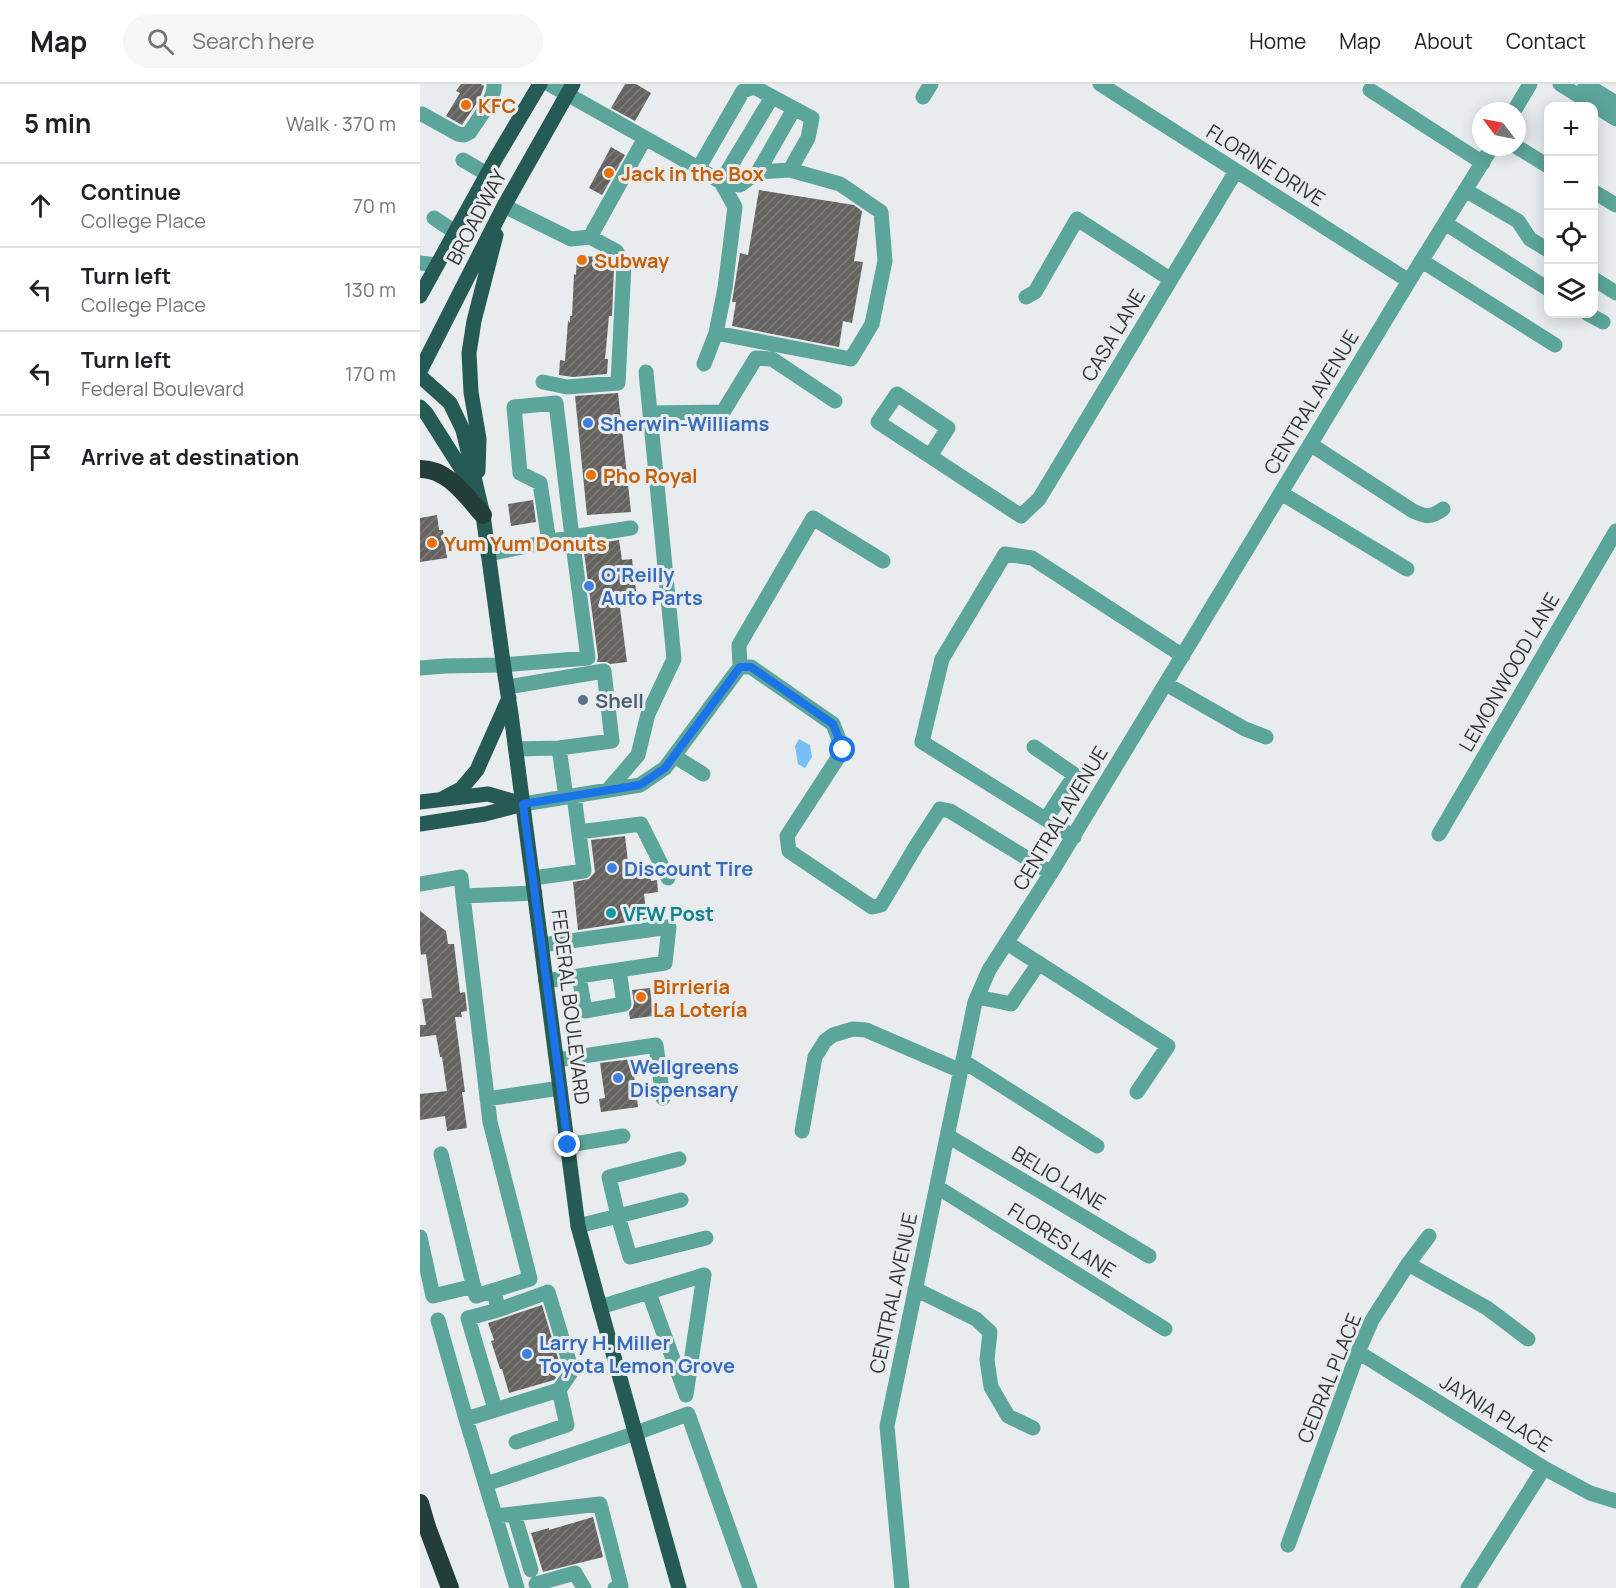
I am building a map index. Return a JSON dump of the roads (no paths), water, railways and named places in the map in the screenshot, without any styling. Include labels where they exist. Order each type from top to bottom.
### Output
[{"type":"highway","points":[[420,469],[428,468],[454,483],[483,515]]},
{"type":"highway","points":[[420,1503],[450,1588]]},
{"type":"main road","name":"BROADWAY","points":[[420,296],[540,84]]},
{"type":"main road","name":"BROADWAY","points":[[420,371],[504,206],[570,89]]},
{"type":"main road","points":[[478,494],[479,439],[471,392],[469,353],[474,321],[504,206]]},
{"type":"main road","name":"FEDERAL BOULEVARD","points":[[420,376],[450,402],[463,430],[483,515],[578,1226],[679,1588]]},
{"type":"main road","name":"FEDERAL BOULEVARD","points":[[420,407],[478,494]]},
{"type":"main road","points":[[444,798],[461,789],[477,770],[508,692]]},
{"type":"main road","points":[[420,802],[488,794],[523,804]]},
{"type":"main road","points":[[420,824],[486,814],[523,804]]},
{"type":"street","points":[[422,114],[464,135],[470,132],[491,98],[495,90],[494,84]]},
{"type":"street","points":[[549,84],[570,89],[645,138],[721,182],[740,185],[758,172],[794,109]]},
{"type":"street","name":"FLORINE DRIVE","points":[[1100,84],[1409,281]]},
{"type":"street","points":[[1519,102],[1530,84]]},
{"type":"street","points":[[1560,84],[1616,119]]},
{"type":"street","points":[[1586,84],[1616,103]]},
{"type":"street","points":[[698,169],[743,91],[753,86],[812,118],[808,138],[790,170]]},
{"type":"street","points":[[1370,90],[1482,163]]},
{"type":"street","points":[[721,182],[772,97]]},
{"type":"street","points":[[590,237],[645,138]]},
{"type":"street","points":[[1526,152],[1544,163]]},
{"type":"street","name":"CENTRAL AVENUE","points":[[902,1588],[887,1426],[962,1066],[978,997],[989,970],[1074,837],[1486,156]]},
{"type":"street","points":[[463,160],[487,174]]},
{"type":"street","points":[[716,333],[850,359],[872,324],[885,261],[881,212],[840,184],[790,170],[758,172]]},
{"type":"street","name":"CASA LANE","points":[[930,456],[1021,516],[1039,499],[1236,171]]},
{"type":"street","points":[[704,364],[716,333],[725,288],[735,207],[721,182]]},
{"type":"street","points":[[1465,190],[1518,221],[1530,238],[1544,247]]},
{"type":"street","points":[[1598,195],[1616,205]]},
{"type":"street","points":[[504,206],[571,239],[590,237],[616,251],[624,264],[618,383],[567,387],[543,382]]},
{"type":"street","points":[[434,219],[455,232]]},
{"type":"street","points":[[1026,297],[1035,292],[1077,219],[1170,279]]},
{"type":"street","points":[[1445,223],[1544,286]]},
{"type":"street","points":[[1422,261],[1555,345]]},
{"type":"street","points":[[420,263],[437,265]]},
{"type":"street","points":[[1598,282],[1616,293]]},
{"type":"street","points":[[1596,318],[1603,322]]},
{"type":"street","points":[[650,413],[723,412],[756,358],[772,359],[835,401]]},
{"type":"street","points":[[608,790],[638,755],[648,714],[674,659],[646,372]]},
{"type":"street","points":[[897,394],[948,428],[930,456],[878,422],[897,394]]},
{"type":"street","points":[[420,669],[588,658],[556,404],[514,407],[520,473],[540,483],[549,542]]},
{"type":"street","points":[[1310,444],[1423,516],[1434,516],[1443,509]]},
{"type":"street","points":[[1281,493],[1407,569]]},
{"type":"street","points":[[523,804],[640,785],[665,768],[740,667],[739,645],[813,518],[883,561]]},
{"type":"street","points":[[488,554],[631,528]]},
{"type":"street","name":"LEMONWOOD LANE","points":[[1438,834],[1616,531]]},
{"type":"street","points":[[1074,837],[922,742],[942,659],[1005,554],[1032,558],[1183,656]]},
{"type":"street","points":[[740,667],[751,667],[833,724],[843,750],[787,836],[789,850],[872,907],[882,905],[940,809],[950,811],[1052,873]]},
{"type":"street","points":[[508,692],[604,671],[612,741],[559,748],[516,749]]},
{"type":"street","points":[[1166,684],[1245,729],[1266,737]]},
{"type":"street","points":[[1034,747],[1075,775],[1046,819]]},
{"type":"street","points":[[463,896],[534,886],[584,871],[579,831],[559,748]]},
{"type":"street","points":[[674,756],[703,774]]},
{"type":"street","points":[[579,831],[641,824],[668,878]]},
{"type":"street","points":[[420,884],[461,877],[490,1122],[530,1279],[476,1296],[441,1154]]},
{"type":"street","points":[[542,945],[669,927],[665,963],[546,981]]},
{"type":"street","points":[[1006,943],[1168,1046],[1137,1092]]},
{"type":"street","points":[[978,997],[1011,1004],[1039,963]]},
{"type":"street","points":[[579,976],[585,1011],[624,1004],[620,970]]},
{"type":"street","points":[[802,1131],[815,1057],[825,1041],[833,1035],[853,1029],[866,1030],[962,1066],[1097,1146]]},
{"type":"street","points":[[557,1060],[656,1045],[663,1098]]},
{"type":"street","points":[[487,1099],[560,1088]]},
{"type":"street","points":[[568,1145],[623,1136]]},
{"type":"street","name":"BELIO LANE","points":[[948,1136],[1149,1257]]},
{"type":"street","points":[[679,1160],[609,1177],[630,1257],[706,1238]]},
{"type":"street","name":"FLORES LANE","points":[[937,1187],[1165,1329]]},
{"type":"street","points":[[578,1226],[681,1200]]},
{"type":"street","name":"CEDRAL PLACE","points":[[1288,1545],[1358,1352],[1372,1320],[1429,1236]]},
{"type":"street","points":[[420,1237],[433,1296],[474,1286]]},
{"type":"street","points":[[1408,1264],[1487,1308],[1528,1339]]},
{"type":"street","points":[[600,1307],[704,1275],[686,1395],[649,1293]]},
{"type":"street","points":[[915,1289],[976,1319],[990,1332],[987,1360],[991,1387],[1008,1416],[1033,1428]]},
{"type":"street","points":[[494,1290],[498,1310]]},
{"type":"street","points":[[466,1419],[559,1390],[572,1371],[548,1292],[468,1318],[495,1409]]},
{"type":"street","points":[[438,1320],[517,1588]]},
{"type":"street","name":"JAYNIA PLACE","points":[[1358,1352],[1544,1468],[1590,1492],[1616,1501]]},
{"type":"street","points":[[516,1442],[567,1425],[559,1390]]},
{"type":"street","points":[[486,1484],[687,1414],[750,1588]]},
{"type":"street","points":[[1467,1588],[1544,1468]]},
{"type":"street","points":[[496,1516],[600,1504],[621,1586],[615,1588]]},
{"type":"street","points":[[514,1514],[531,1570]]},
{"type":"street","points":[[538,1588],[537,1584],[575,1573],[584,1588]]},
{"type":"water","points":[[799,739],[810,745],[812,757],[805,768],[798,764],[795,746]]},
{"type":"place","name":"KFC","points":[[466,105]]},
{"type":"place","name":"Jack in the Box","points":[[609,173]]},
{"type":"place","name":"Subway","points":[[582,260]]},
{"type":"place","name":"Sherwin-Williams","points":[[588,423]]},
{"type":"place","name":"Pho Royal","points":[[591,475]]},
{"type":"place","name":"Yum Yum Donuts","points":[[432,543]]},
{"type":"place","name":"O'Reilly Auto Parts","points":[[589,586]]},
{"type":"place","name":"Shell","points":[[583,700]]},
{"type":"place","name":"Discount Tire","points":[[612,868]]},
{"type":"place","name":"VFW Post","points":[[611,913]]},
{"type":"place","name":"Birrieria La Lotería","points":[[641,997]]},
{"type":"place","name":"Wellgreens Dispensary","points":[[618,1078]]},
{"type":"place","name":"Larry H. Miller Toyota Lemon Grove","points":[[527,1354]]}]
